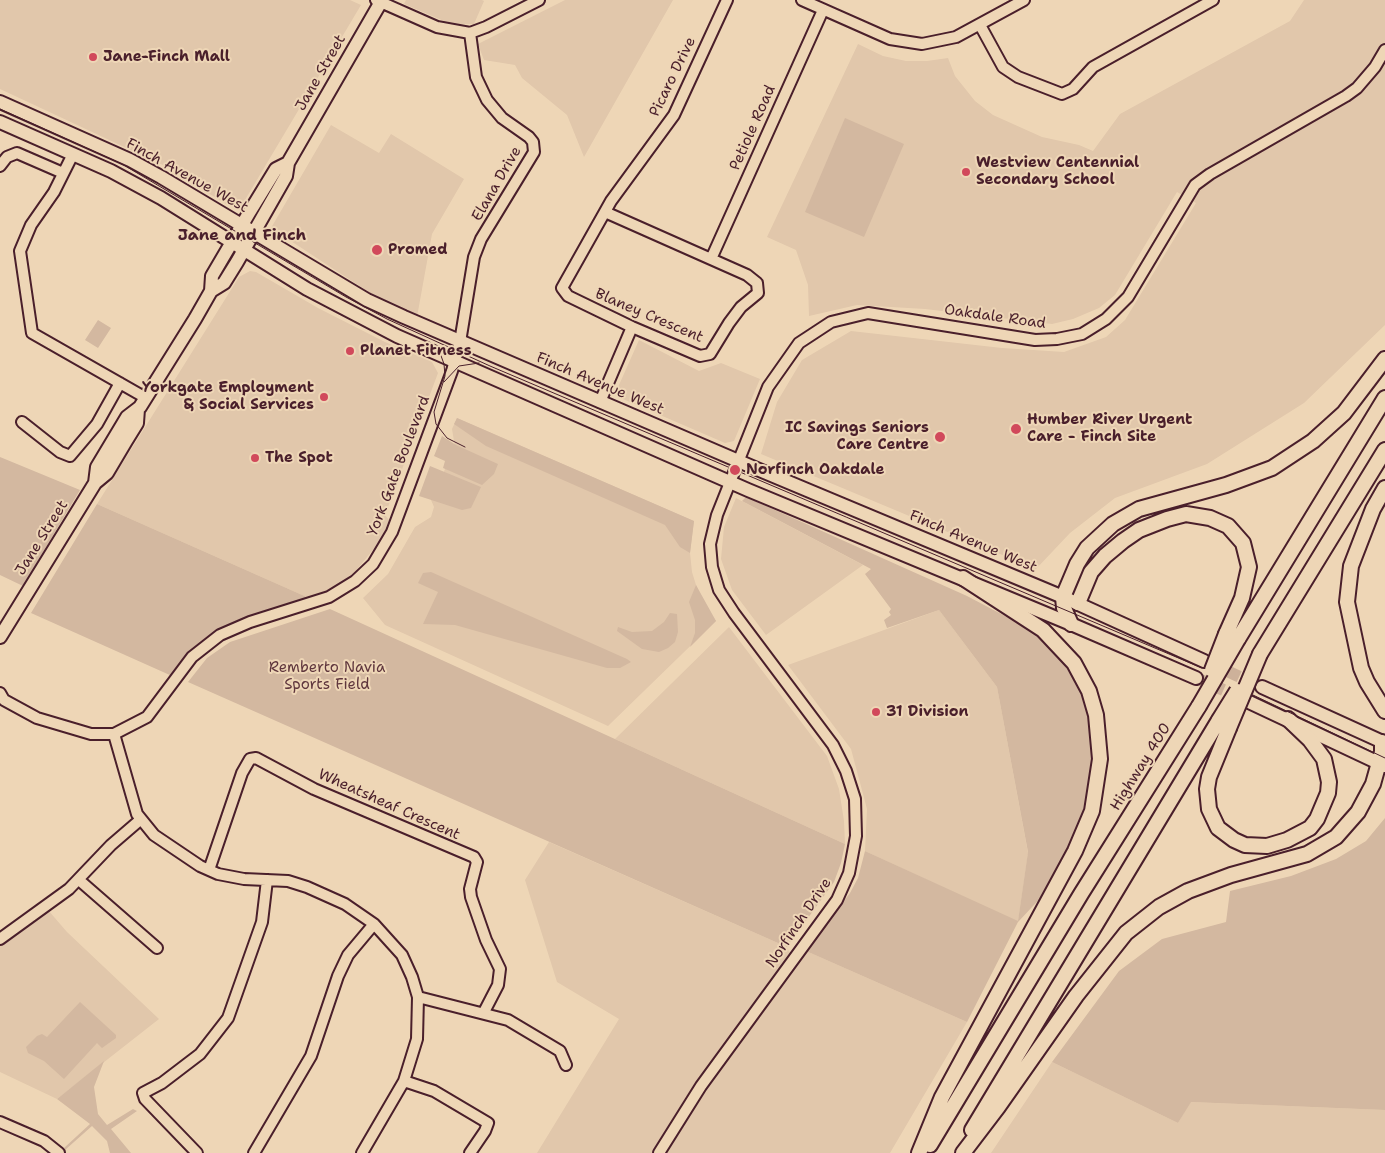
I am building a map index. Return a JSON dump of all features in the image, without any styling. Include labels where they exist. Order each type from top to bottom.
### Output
[{"type":"highway","points":[[1071,624],[1064,608],[1063,597],[1077,564],[1088,548],[1113,524],[1139,509],[1226,485],[1272,468],[1313,441],[1344,413],[1385,359]]},
{"type":"highway","points":[[1232,636],[1385,398]]},
{"type":"highway","points":[[959,1153],[994,1092],[1224,724],[1260,654],[1385,450]]},
{"type":"highway","points":[[1385,488],[1373,509],[1351,566],[1347,602],[1361,668],[1367,682],[1385,711]]},
{"type":"highway","points":[[1078,603],[1091,572],[1105,556],[1139,530],[1186,514],[1210,518],[1228,526],[1243,543],[1249,567],[1232,636]]},
{"type":"highway","points":[[919,1153],[942,1097],[1075,851],[1092,811],[1100,759],[1096,715],[1089,691],[1074,663],[1043,630],[963,578]]},
{"type":"highway","name":"Highway 400","points":[[924,1153],[1081,894],[1199,706],[1232,636]]},
{"type":"highway","points":[[1224,724],[1209,777],[1207,789],[1209,808],[1218,828],[1234,840],[1245,845],[1267,846],[1287,840],[1310,828],[1317,819],[1328,793],[1328,776],[1324,759],[1310,740],[1288,719]]},
{"type":"highway","points":[[963,1153],[998,1107],[1076,996],[1126,933],[1160,907],[1188,890],[1231,875],[1307,854],[1336,838],[1348,826],[1368,796],[1382,765],[1383,743]]},
{"type":"main road","name":"Jane Street","points":[[211,291],[212,276],[232,243],[248,229],[286,176],[288,163],[380,1]]},
{"type":"main road","name":"Finch Avenue West","points":[[0,102],[130,160],[367,300],[600,402],[1078,603],[1204,661]]},
{"type":"main road","points":[[0,122],[112,171],[349,312],[455,361],[730,481],[1196,678]]},
{"type":"main road","name":"Jane Street","points":[[0,637],[95,482],[107,473],[127,417],[138,409],[146,398],[211,291],[224,283],[244,250],[248,229]]},
{"type":"main road","points":[[1262,687],[1383,743]]},
{"type":"main road","points":[[1250,702],[1382,765]]},
{"type":"street","points":[[380,1],[437,27],[470,33],[486,28],[538,0]]},
{"type":"street","name":"Picaro Drive","points":[[604,212],[674,115],[727,0]]},
{"type":"street","points":[[802,0],[890,39],[909,43],[946,40],[980,25],[1024,0]]},
{"type":"street","points":[[980,25],[1003,67],[1025,80],[1062,94],[1073,90],[1093,67],[1213,0]]},
{"type":"street","name":"Petiole Road","points":[[712,259],[823,10]]},
{"type":"street","name":"Elana Drive","points":[[455,361],[460,342],[474,257],[482,239],[534,152],[534,147],[529,137],[502,118],[487,100],[476,76],[470,33]]},
{"type":"street","name":"Oakdale Road","points":[[730,481],[768,388],[799,343],[831,322],[868,313],[1035,340],[1057,339],[1082,334],[1106,319],[1128,297],[1195,186],[1210,174],[1358,88],[1375,67],[1385,50]]},
{"type":"street","points":[[0,166],[7,156],[17,153],[63,173]]},
{"type":"street","points":[[73,154],[54,192],[31,225],[20,251],[32,333],[146,398]]},
{"type":"street","name":"Blaney Crescent","points":[[604,212],[712,259],[753,278],[759,288],[758,293],[741,308],[729,323],[710,354],[700,356],[632,327],[568,296],[562,288],[604,212]]},
{"type":"street","points":[[600,402],[632,327]]},
{"type":"street","name":"York Gate Boulevard","points":[[1,698],[28,714],[49,722],[90,734],[114,734],[146,717],[192,657],[213,639],[238,626],[329,597],[355,581],[373,564],[385,547],[455,361]]},
{"type":"street","points":[[22,422],[60,452],[70,456],[97,424],[120,383]]},
{"type":"street","name":"Norfinch Drive","points":[[659,1153],[700,1086],[836,900],[849,873],[856,836],[855,799],[846,771],[833,745],[745,628],[720,590],[712,567],[710,544],[717,515],[730,481]]},
{"type":"street","points":[[114,734],[140,820],[164,842],[209,870],[226,877],[279,880],[307,887],[345,904],[374,924],[402,955],[412,977],[418,997],[417,1039],[404,1081],[362,1153]]},
{"type":"street","name":"Wheatsheaf Crescent","points":[[209,870],[242,773],[250,759],[256,758],[314,789],[474,857],[477,862],[470,889],[471,897],[486,940],[500,969],[498,985],[484,1012]]},
{"type":"street","points":[[0,939],[79,880],[111,845],[140,820]]},
{"type":"street","points":[[79,880],[157,948]]},
{"type":"street","points":[[198,1153],[145,1099],[143,1093],[162,1083],[200,1054],[228,1018],[262,922],[267,880]]},
{"type":"street","points":[[254,1153],[311,1056],[338,976],[348,954],[374,924]]},
{"type":"street","points":[[418,997],[484,1012],[519,1025],[560,1051],[566,1065]]},
{"type":"street","points":[[404,1081],[434,1091],[488,1123],[485,1131],[470,1153]]},
{"type":"street","points":[[0,1122],[44,1141],[59,1153]]},
{"type":"shaded area","points":[[0,0],[350,0],[361,5],[242,205],[229,206],[165,166],[0,89]]},
{"type":"shaded area","points":[[406,0],[484,1],[474,24],[459,24],[444,21],[404,4]]},
{"type":"shaded area","points":[[565,0],[673,0],[584,157],[567,115],[522,78],[515,65],[484,60],[478,44]]},
{"type":"shaded area","points":[[1304,0],[1385,0],[1385,325],[1304,403],[1207,464],[1115,498],[1070,533],[1036,569],[761,454],[777,402],[802,360],[851,331],[1002,348],[1064,352],[1106,337],[1125,320],[1196,203],[1177,192],[1115,295],[1099,308],[1073,319],[1052,324],[925,309],[857,305],[809,316],[808,285],[796,250],[767,237],[858,44],[883,56],[906,61],[948,58],[955,76],[975,101],[993,115],[1042,137],[1079,145],[1093,151],[1120,114],[1290,21]]},
{"type":"shaded area","points":[[331,125],[379,153],[391,134],[464,179],[432,234],[417,317],[384,302],[271,228]]},
{"type":"shaded area","points":[[250,271],[256,272],[318,308],[385,342],[432,362],[438,373],[385,515],[389,520],[381,540],[354,573],[338,585],[309,598],[97,504],[239,277]]},
{"type":"shaded area","points":[[639,340],[699,371],[721,363],[760,379],[734,441],[725,443],[616,396],[615,394]]},
{"type":"shaded area","points":[[457,418],[694,521],[690,553],[692,572],[706,607],[716,621],[608,726],[385,625],[363,598],[388,574],[415,527],[431,517],[434,507],[431,500],[455,447],[452,429]]},
{"type":"shaded area","points":[[736,498],[863,565],[766,635],[732,590],[721,559],[724,527]]},
{"type":"shaded area","points":[[939,610],[997,687],[1028,853],[1018,922],[865,851],[867,809],[851,749],[788,665]]},
{"type":"shaded area","points":[[729,627],[827,756],[839,789],[844,821],[845,844],[615,739]]},
{"type":"shaded area","points":[[549,842],[787,947],[790,953],[806,951],[967,1022],[890,1153],[537,1153],[619,1019],[557,982],[525,880]]},
{"type":"shaded area","points":[[48,910],[67,932],[159,1019],[57,1099],[0,1072],[0,944]]},
{"type":"shaded area","points":[[1052,1062],[1178,1123],[1190,1102],[1385,1110],[1385,1153],[991,1153]]},
{"type":"green space","points":[[845,118],[904,144],[864,237],[805,212]]},
{"type":"green space","points":[[98,320],[111,328],[98,348],[85,340]]},
{"type":"green space","points":[[457,418],[694,521],[690,553],[680,547],[665,525],[486,446],[454,424]]},
{"type":"green space","points":[[442,436],[456,445],[498,464],[494,474],[482,485],[443,468],[445,461],[434,456]]},
{"type":"green space","points":[[0,457],[80,490],[23,586],[0,575]]},
{"type":"green space","points":[[430,466],[481,487],[471,508],[462,510],[419,496]]},
{"type":"green space","points":[[746,497],[967,596],[1041,635],[1076,676],[1091,715],[1094,761],[1087,801],[1064,859],[1049,889],[1018,922],[967,1022],[806,951],[850,893],[858,878],[865,851],[1018,921],[1028,852],[997,687],[939,610],[887,628],[884,620],[891,615],[889,612],[891,609],[865,574],[871,569],[742,501]]},
{"type":"green space","points":[[97,504],[309,598],[236,623],[214,633],[198,646],[172,676],[31,613]]},
{"type":"green space","points":[[431,572],[631,662],[620,668],[607,668],[455,625],[423,624],[438,592],[418,583],[423,573]]},
{"type":"green space","points":[[696,585],[716,621],[690,647],[695,633],[695,620],[689,602]]},
{"type":"green space","name":"Remberto Navia Sports Field","points":[[330,609],[845,844],[834,882],[787,947],[188,682],[207,658],[230,642]]},
{"type":"green space","points":[[670,613],[677,614],[678,632],[675,642],[659,652],[642,649],[617,631],[618,627],[632,632],[652,631],[664,622]]},
{"type":"green space","points":[[1385,818],[1385,1110],[1191,1102],[1178,1123],[1052,1062],[1119,971],[1162,939],[1226,922],[1230,891],[1291,876],[1336,859],[1366,841]]},
{"type":"green space","points":[[80,1002],[116,1035],[116,1038],[102,1048],[97,1043],[64,1079],[44,1061],[28,1053],[26,1047],[37,1036],[42,1034],[47,1037]]},
{"type":"green space","points":[[104,1061],[94,1087],[98,1114],[107,1125],[133,1109],[137,1111],[111,1129],[131,1153],[110,1153],[107,1141],[92,1126],[65,1150],[64,1148],[90,1124],[57,1099]]},
{"type":"tunnel","points":[[1212,664],[1257,685]]},
{"type":"tunnel","points":[[1196,678],[1244,699]]},
{"type":"tram line","points":[[0,109],[122,164],[346,297],[387,319],[490,366],[1202,668]]},
{"type":"tram line","points":[[425,341],[440,353],[444,364],[445,376],[434,412],[436,424],[447,438],[465,447]]},
{"type":"tram line","points":[[444,382],[459,366],[479,363]]},
{"type":"tram line","points":[[1253,695],[1385,758]]},
{"type":"place","name":"Jane-Finch Mall","points":[[93,57]]},
{"type":"place","name":"Westview Centennial Secondary School","points":[[966,172]]},
{"type":"place","name":"Promed","points":[[377,250]]},
{"type":"place","name":"Planet Fitness","points":[[350,351]]},
{"type":"place","name":"Yorkgate Employment & Social Services","points":[[324,397]]},
{"type":"place","name":"Humber River Urgent Care - Finch Site","points":[[1016,429]]},
{"type":"place","name":"IC Savings Seniors Care Centre","points":[[940,437]]},
{"type":"place","name":"The Spot","points":[[255,458]]},
{"type":"place","name":"Norfinch Oakdale","points":[[735,470]]},
{"type":"place","name":"31 Division","points":[[876,712]]},
{"type":"district","name":"Jane and Finch","points":[[242,236]]}]
